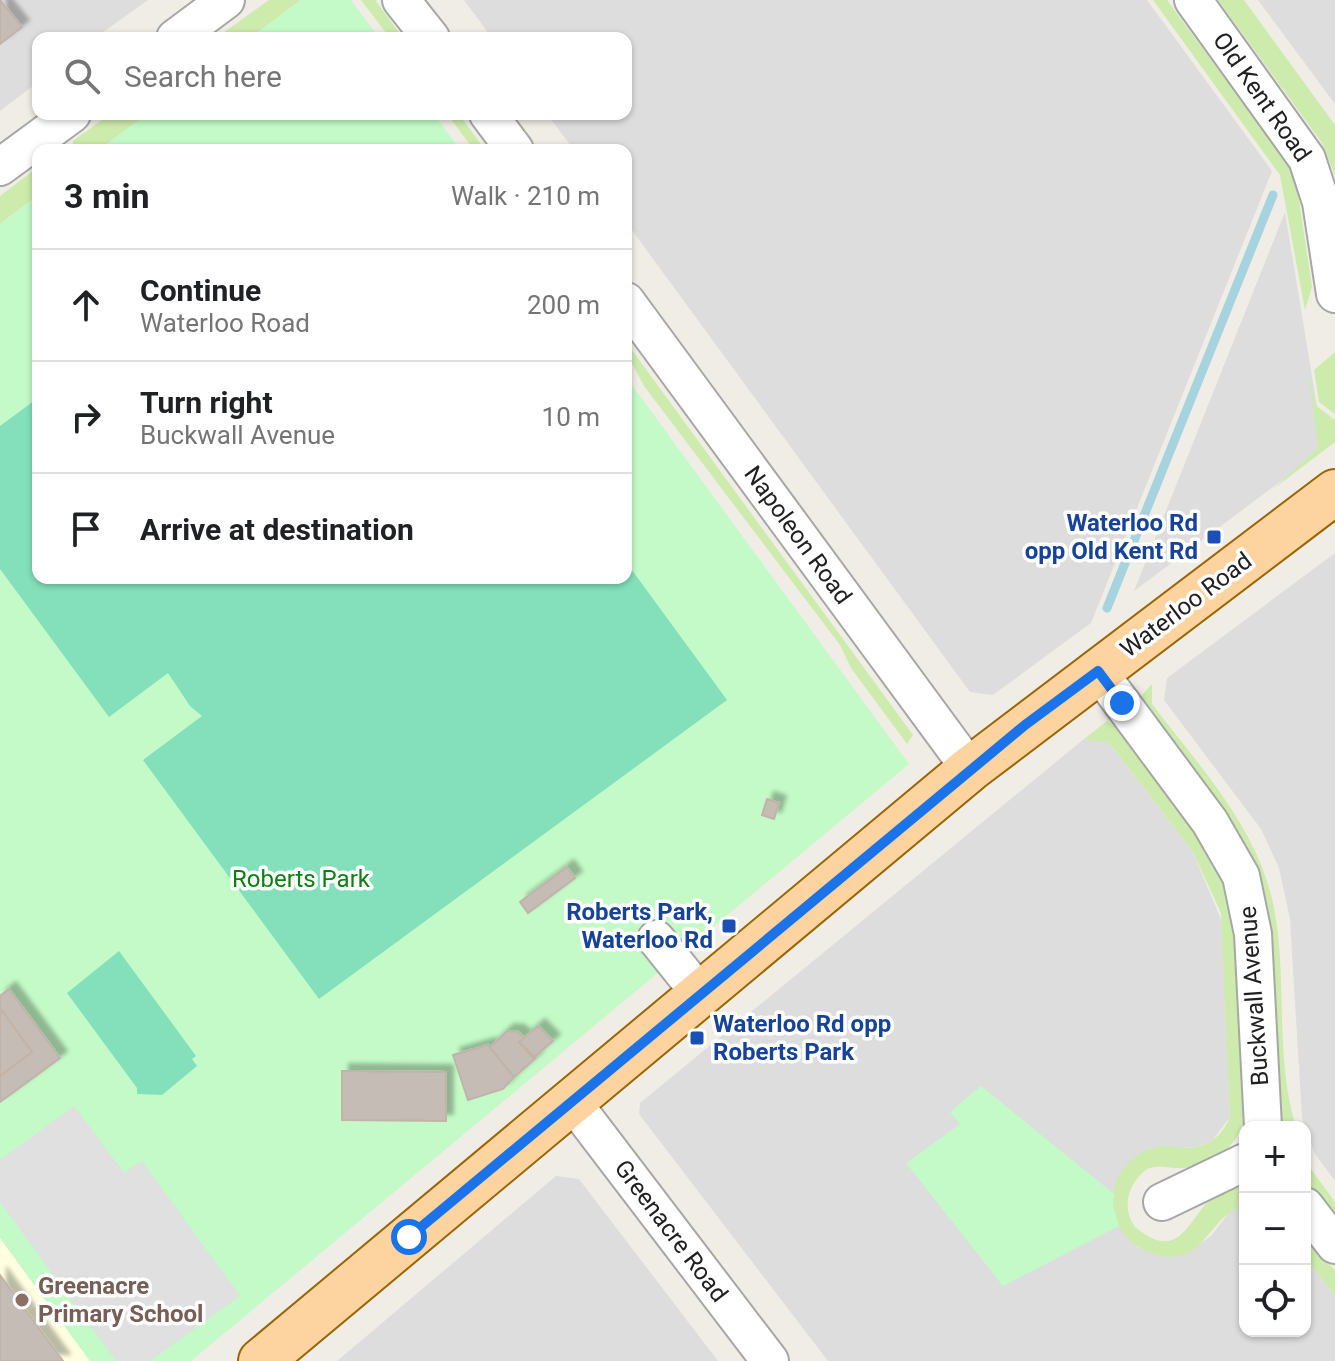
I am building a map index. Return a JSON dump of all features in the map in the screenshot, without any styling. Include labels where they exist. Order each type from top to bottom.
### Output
[{"type":"main road","name":"Waterloo Road","points":[[261,1361],[970,769],[1335,492]]},
{"type":"street","points":[[183,32],[226,0]]},
{"type":"street","points":[[401,0],[426,32]]},
{"type":"street","name":"Old Kent Road","points":[[1193,0],[1307,159],[1321,202],[1335,294]]},
{"type":"street","points":[[492,120],[510,144]]},
{"type":"street","points":[[40,144],[63,131]]},
{"type":"street","points":[[0,167],[32,149]]},
{"type":"street","name":"Napoleon Road","points":[[632,309],[970,769]]},
{"type":"street","name":"Buckwall Avenue","points":[[1098,671],[1210,822],[1241,876],[1253,934],[1263,1121]]},
{"type":"street","points":[[656,939],[701,995]]},
{"type":"street","name":"Greenacre Road","points":[[571,1100],[770,1361]]},
{"type":"street","points":[[1162,1202],[1239,1165]]},
{"type":"street","points":[[1311,1214],[1335,1245]]},
{"type":"shaded area","points":[[0,0],[148,0],[103,32],[32,32],[32,87],[0,111]]},
{"type":"shaded area","points":[[464,0],[1147,0],[1272,171],[1091,623],[993,695],[970,692],[632,230],[632,144],[570,144],[552,120],[632,120],[632,32],[488,32]]},
{"type":"shaded area","points":[[1258,0],[1335,0],[1335,104]]},
{"type":"shaded area","points":[[1285,212],[1324,449],[1134,591]]},
{"type":"shaded area","points":[[1335,553],[1335,1181],[1315,1154],[1311,1143],[1311,1121],[1303,1121],[1302,1118],[1290,919],[1279,868],[1261,829],[1164,700],[1167,678]]},
{"type":"shaded area","points":[[1084,739],[1108,742],[1192,850],[1222,922],[1230,1117],[1212,1141],[1197,1147],[1182,1148],[1116,1183],[1137,1247],[1160,1255],[1185,1254],[1211,1236],[1231,1210],[1239,1208],[1239,1337],[1311,1337],[1311,1265],[1335,1296],[1335,1361],[828,1361],[639,1114],[640,1103]]},
{"type":"shaded area","points":[[74,1106],[124,1173],[142,1161],[240,1296],[150,1361],[116,1361],[0,1202],[0,1160]]},
{"type":"shaded area","points":[[556,1176],[579,1179],[718,1361],[337,1361]]},
{"type":"shaded area","name":"Greenacre Primary School","points":[[0,1238],[90,1361],[0,1361]]},
{"type":"green space","points":[[269,0],[301,0],[258,32],[224,32]]},
{"type":"green space","points":[[301,0],[351,0],[375,32],[258,32]]},
{"type":"green space","points":[[361,0],[375,0],[399,32],[385,32]]},
{"type":"green space","points":[[1153,0],[1167,0],[1291,169],[1297,187],[1312,287],[1305,310],[1280,175]]},
{"type":"green space","points":[[1218,0],[1244,0],[1335,125],[1335,175],[1322,143]]},
{"type":"green space","points":[[102,120],[139,120],[107,144],[73,144]]},
{"type":"green space","points":[[139,120],[438,120],[456,144],[107,144]]},
{"type":"green space","points":[[452,120],[463,120],[481,144],[470,144]]},
{"type":"green space","points":[[32,172],[32,200],[0,224],[0,196]]},
{"type":"green space","name":"Roberts Park","points":[[32,200],[32,584],[632,584],[632,385],[909,764],[191,1361],[90,1361],[0,1238],[0,224]]},
{"type":"green space","points":[[632,350],[913,735],[907,744],[851,668],[840,645],[644,386],[632,363]]},
{"type":"green space","points":[[1335,352],[1335,414],[1319,402],[1314,370]]},
{"type":"green space","points":[[1309,374],[1315,405],[1335,420],[1335,442],[1272,490],[1318,448]]},
{"type":"green space","points":[[32,402],[32,584],[632,584],[632,570],[727,700],[319,999],[143,760],[202,716],[190,706],[168,673],[109,717],[0,569],[0,426]]},
{"type":"green space","points":[[1152,684],[1152,704],[1225,800],[1241,825],[1266,879],[1278,935],[1285,1073],[1294,1121],[1281,1121],[1279,1113],[1269,942],[1145,708],[1142,695]]},
{"type":"green space","points":[[1107,721],[1120,730],[1195,830],[1227,884],[1236,925],[1244,1121],[1239,1121],[1239,1133],[1221,1154],[1195,1166],[1147,1169],[1135,1181],[1129,1196],[1128,1211],[1135,1227],[1151,1238],[1163,1241],[1174,1239],[1182,1233],[1215,1195],[1239,1188],[1239,1208],[1222,1220],[1192,1251],[1179,1256],[1163,1256],[1142,1249],[1128,1238],[1116,1217],[1114,1190],[1122,1170],[1138,1155],[1158,1147],[1190,1148],[1210,1142],[1230,1117],[1221,913],[1192,850],[1109,743],[1084,739]]},
{"type":"green space","points":[[119,951],[196,1056],[192,1059],[197,1066],[162,1095],[137,1094],[137,1088],[67,993]]},
{"type":"green space","points":[[981,1086],[1114,1194],[1113,1205],[1119,1226],[1003,1286],[906,1163],[960,1124],[950,1112]]},
{"type":"green space","points":[[1311,1169],[1335,1202],[1335,1218],[1311,1187]]},
{"type":"green space","points":[[1311,1240],[1335,1271],[1335,1296],[1311,1265]]},
{"type":"building","points":[[0,0],[22,27],[0,44]]},
{"type":"building","points":[[767,799],[779,803],[774,819],[762,815]]},
{"type":"building","points":[[567,867],[575,878],[528,913],[520,902]]},
{"type":"building","points":[[9,989],[60,1058],[0,1102],[0,1076],[32,1052],[0,1008],[0,996]]},
{"type":"building","points":[[0,1008],[32,1052],[0,1076]]},
{"type":"building","points":[[538,1026],[553,1041],[533,1058],[519,1042]]},
{"type":"building","points":[[507,1031],[518,1032],[524,1038],[519,1042],[536,1058],[514,1077],[490,1047]]},
{"type":"building","points":[[488,1045],[514,1077],[503,1089],[468,1100],[453,1055]]},
{"type":"building","points":[[342,1071],[446,1072],[446,1121],[342,1120]]},
{"type":"building","points":[[0,1275],[63,1361],[0,1361]]},
{"type":"waterway","points":[[1107,608],[1273,195]]},
{"type":"place","name":"Waterloo Rd opp Old Kent Rd","points":[[1214,537]]},
{"type":"place","name":"Roberts Park, Waterloo Rd","points":[[729,926]]},
{"type":"place","name":"Waterloo Rd opp Roberts Park","points":[[697,1038]]},
{"type":"place","name":"Greenacre Primary School","points":[[22,1300]]},
{"type":"route","points":[[409,1237],[1025,725],[1098,671],[1122,703]]}]
